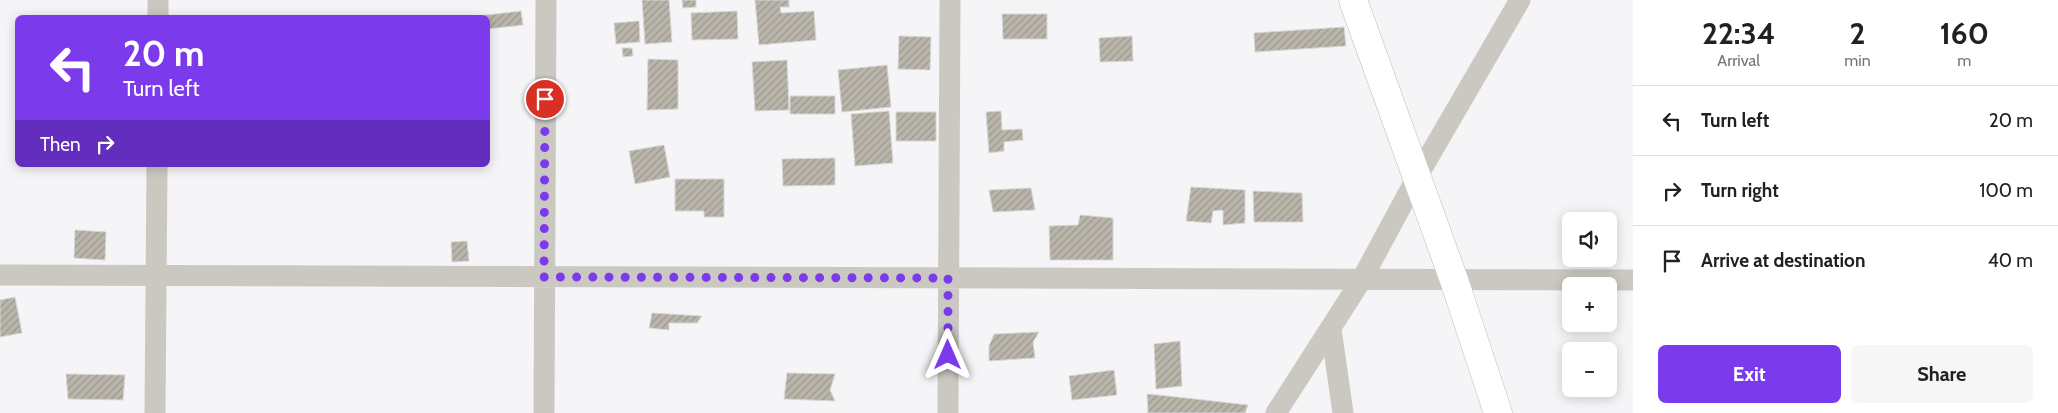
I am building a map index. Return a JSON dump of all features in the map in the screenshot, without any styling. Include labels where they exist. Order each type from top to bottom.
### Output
[{"type":"main road","points":[[1353,0],[1454,280],[1498,413]]},
{"type":"street","points":[[158,0],[158,15]]},
{"type":"street","points":[[544,413],[546,0]]},
{"type":"street","points":[[948,413],[950,0]]},
{"type":"street","points":[[1276,413],[1362,280],[1417,177],[1520,0]]},
{"type":"street","points":[[155,413],[157,167]]},
{"type":"street","points":[[0,275],[1633,280]]},
{"type":"street","points":[[1331,329],[1344,413]]},
{"type":"building","points":[[642,0],[669,0],[672,42],[645,44]]},
{"type":"building","points":[[682,0],[696,0],[696,7],[683,8]]},
{"type":"building","points":[[755,0],[789,0],[789,7],[780,7],[781,13],[814,11],[816,40],[759,45]]},
{"type":"building","points":[[521,11],[523,25],[490,29],[490,15],[487,15]]},
{"type":"building","points":[[737,11],[738,39],[692,40],[691,13]]},
{"type":"building","points":[[1002,14],[1047,14],[1047,39],[1003,39]]},
{"type":"building","points":[[639,21],[640,42],[616,44],[614,23]]},
{"type":"building","points":[[1344,27],[1346,46],[1255,52],[1254,33]]},
{"type":"building","points":[[899,36],[931,37],[930,70],[898,69]]},
{"type":"building","points":[[1132,36],[1133,61],[1100,62],[1099,38]]},
{"type":"building","points":[[622,48],[632,48],[633,56],[623,57]]},
{"type":"building","points":[[648,59],[678,60],[678,109],[647,110]]},
{"type":"building","points":[[787,60],[789,110],[755,111],[752,62]]},
{"type":"building","points":[[887,65],[891,107],[842,112],[838,70]]},
{"type":"building","points":[[790,96],[835,96],[835,114],[790,114]]},
{"type":"building","points":[[889,111],[893,163],[855,166],[851,114]]},
{"type":"building","points":[[1001,111],[1002,130],[1022,129],[1023,140],[1004,142],[1004,151],[989,153],[986,112]]},
{"type":"building","points":[[896,112],[936,112],[936,141],[896,141]]},
{"type":"building","points":[[664,145],[670,177],[635,184],[629,151]]},
{"type":"building","points":[[835,158],[835,185],[783,186],[782,159]]},
{"type":"building","points":[[675,179],[724,179],[724,217],[704,217],[704,211],[675,211]]},
{"type":"building","points":[[1191,187],[1245,190],[1245,223],[1223,225],[1223,210],[1213,211],[1211,223],[1186,221]]},
{"type":"building","points":[[1031,188],[1035,210],[993,212],[989,190]]},
{"type":"building","points":[[1253,191],[1302,193],[1303,222],[1254,222]]},
{"type":"building","points":[[1080,215],[1113,218],[1113,260],[1050,260],[1049,226],[1078,225]]},
{"type":"building","points":[[75,230],[106,232],[105,260],[74,258]]},
{"type":"building","points":[[467,241],[469,261],[452,262],[451,242]]},
{"type":"building","points":[[15,297],[22,333],[0,337],[0,300]]},
{"type":"building","points":[[652,313],[702,316],[697,323],[669,323],[669,330],[649,328]]},
{"type":"building","points":[[1039,332],[1033,342],[1035,358],[989,361],[989,346],[994,334]]},
{"type":"building","points":[[1180,341],[1182,386],[1156,389],[1154,344]]},
{"type":"building","points":[[1114,370],[1117,395],[1072,400],[1069,376]]},
{"type":"building","points":[[787,373],[835,374],[830,390],[835,401],[784,399]]},
{"type":"building","points":[[66,374],[125,375],[123,400],[68,399]]},
{"type":"building","points":[[1147,394],[1248,405],[1245,413],[1148,413]]},
{"type":"route","points":[[545,99],[544,277],[948,278],[948,355]]}]
